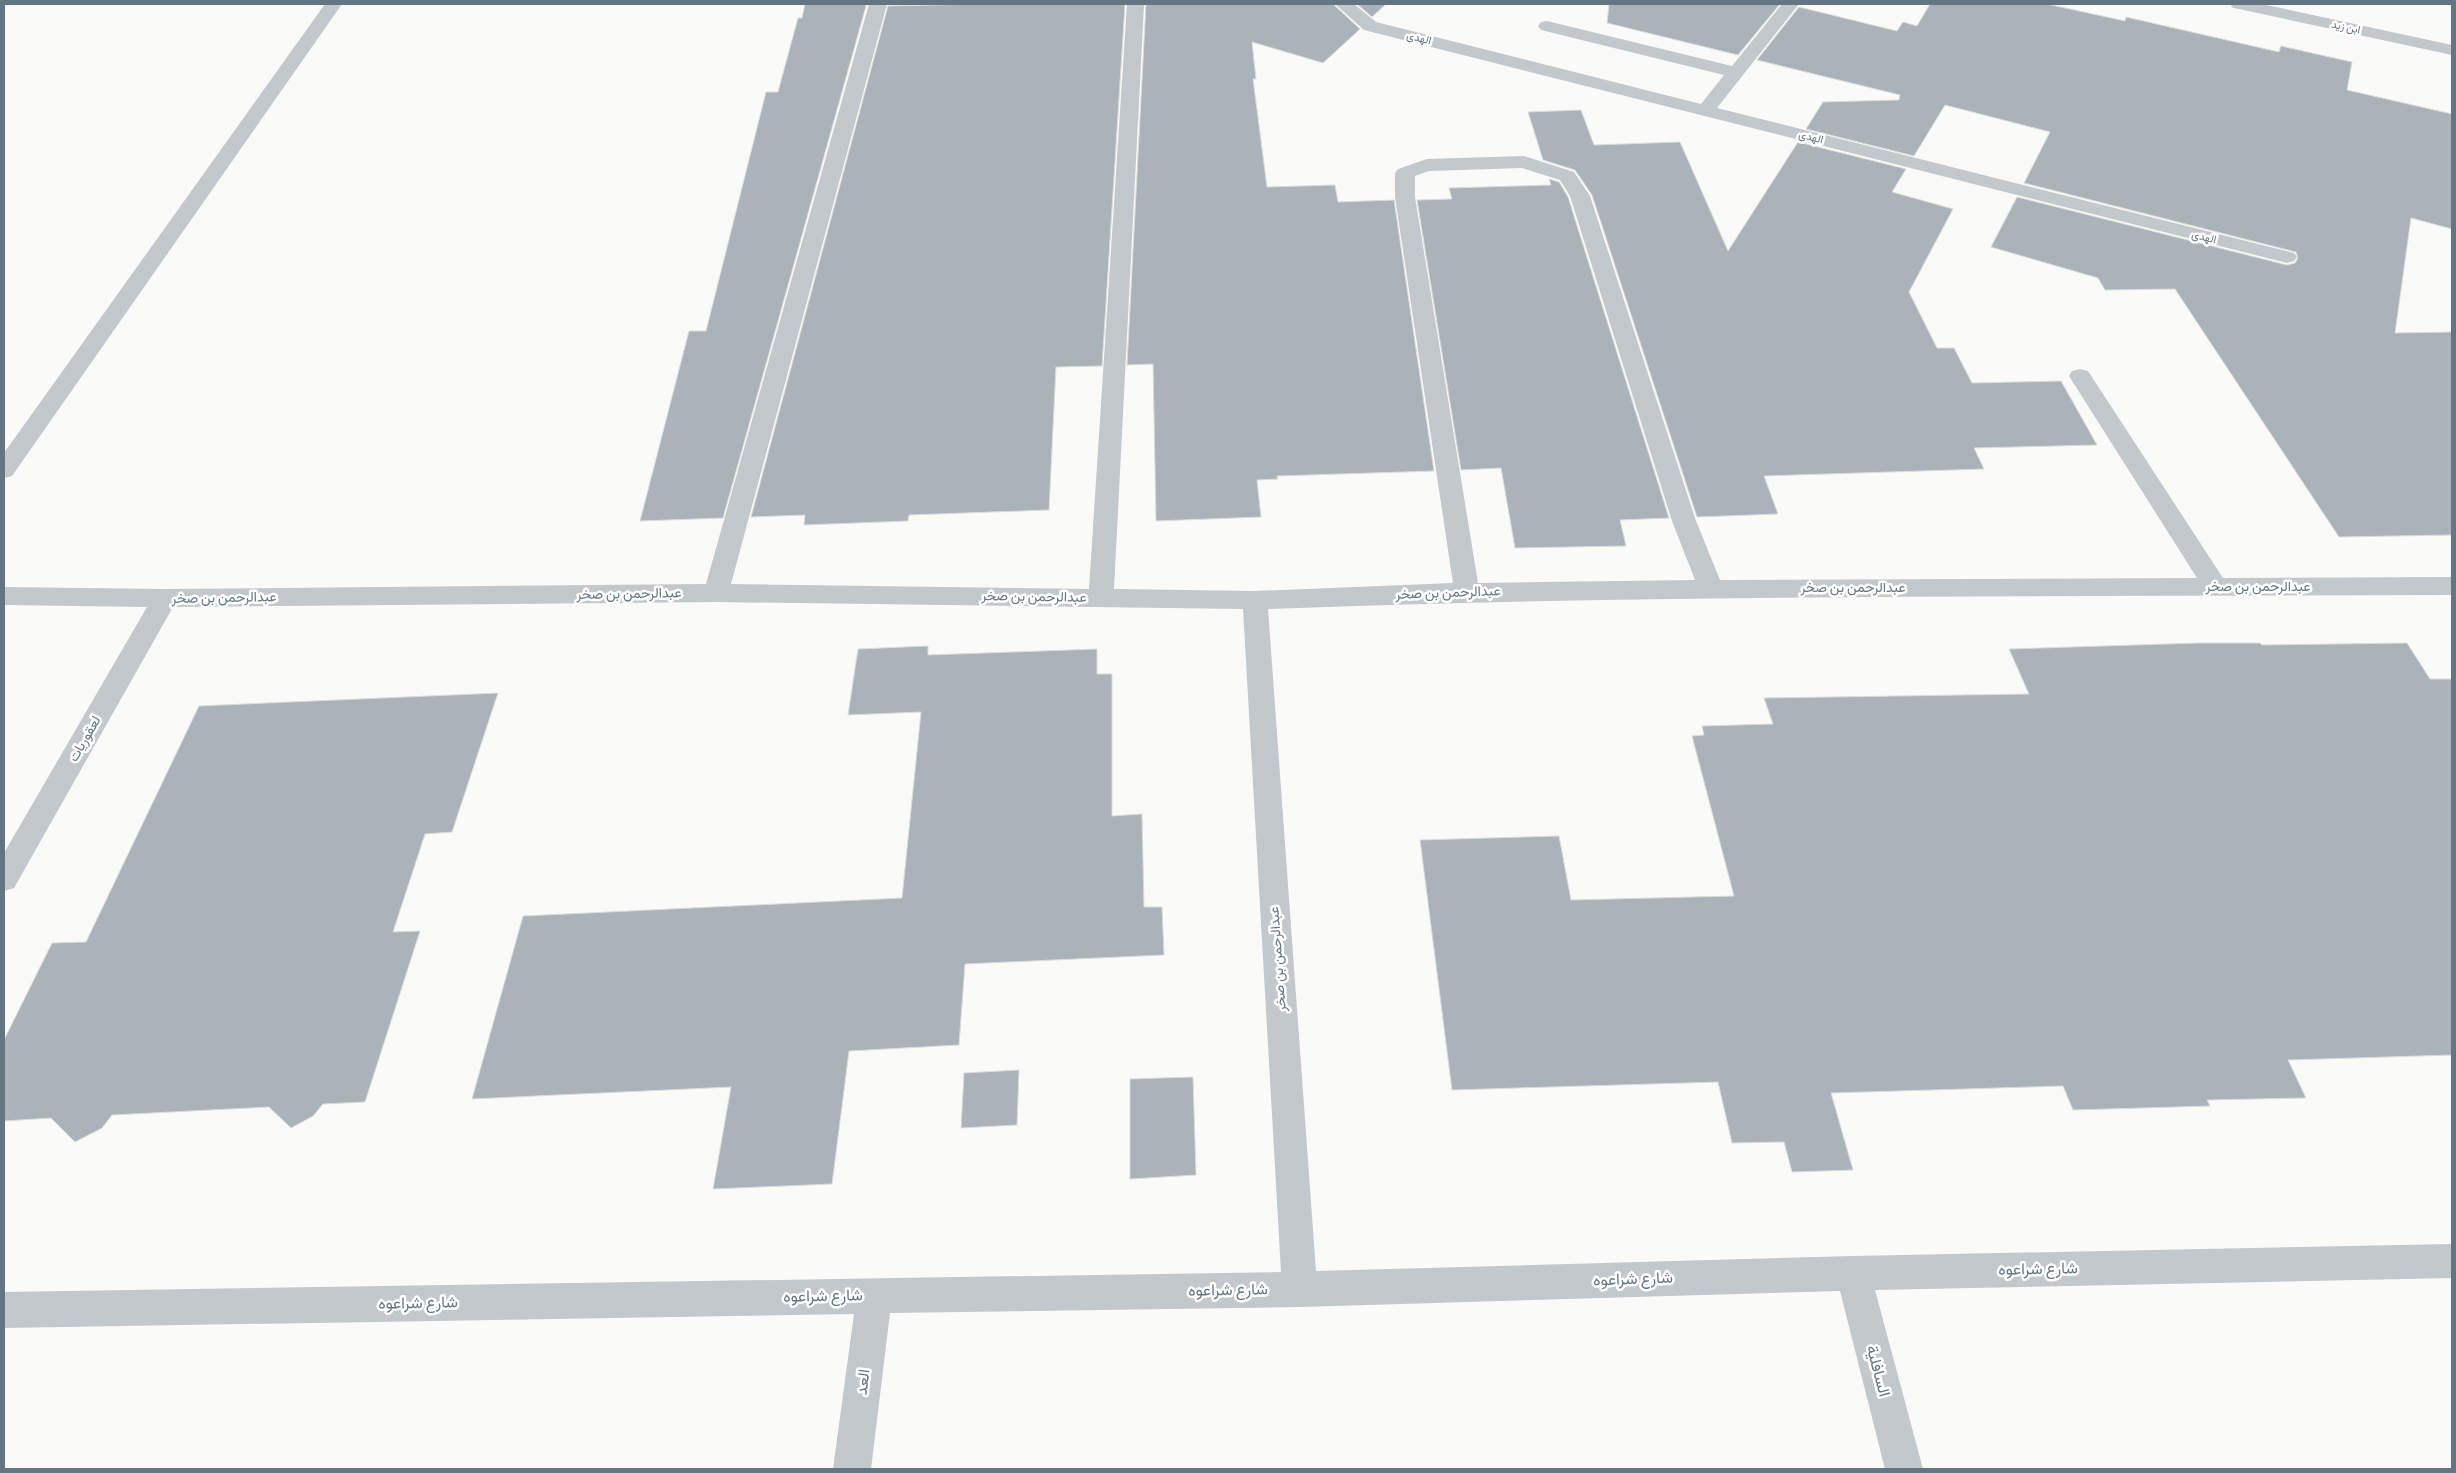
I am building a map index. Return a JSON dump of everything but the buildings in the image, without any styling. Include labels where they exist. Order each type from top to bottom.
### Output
[{"type":"street","points":[[4,470],[333,4]]},
{"type":"street","points":[[716,593],[878,4]]},
{"type":"street","points":[[1101,598],[1134,4]]},
{"type":"street","name":"الهدى","points":[[1344,4],[1370,26],[2287,257]]},
{"type":"street","points":[[1706,111],[1792,4]]},
{"type":"street","name":"ابن زيد","points":[[2239,4],[2452,50]]},
{"type":"street","points":[[1547,26],[1737,74]]},
{"type":"street","points":[[1467,592],[1405,197],[1405,173],[1427,165],[1524,162],[1567,176],[1580,196],[1684,521],[1711,589]]},
{"type":"street","points":[[2080,376],[2216,587]]},
{"type":"street","name":"عبدالرحمن بن صخر","points":[[4,596],[166,598],[716,593],[1255,600],[1467,592],[1711,589],[2452,586]]},
{"type":"street","name":"لعقوريات","points":[[4,879],[166,598]]},
{"type":"street","name":"عبدالرحمن بن صخر","points":[[1255,600],[1300,1289]]},
{"type":"street","name":"شارع شراعوه","points":[[4,1310],[1300,1289],[1853,1273],[2452,1261]]},
{"type":"street","name":"السافلية","points":[[1853,1273],[1904,1469]]},
{"type":"street","name":"العد","points":[[852,1469],[874,1295]]}]
